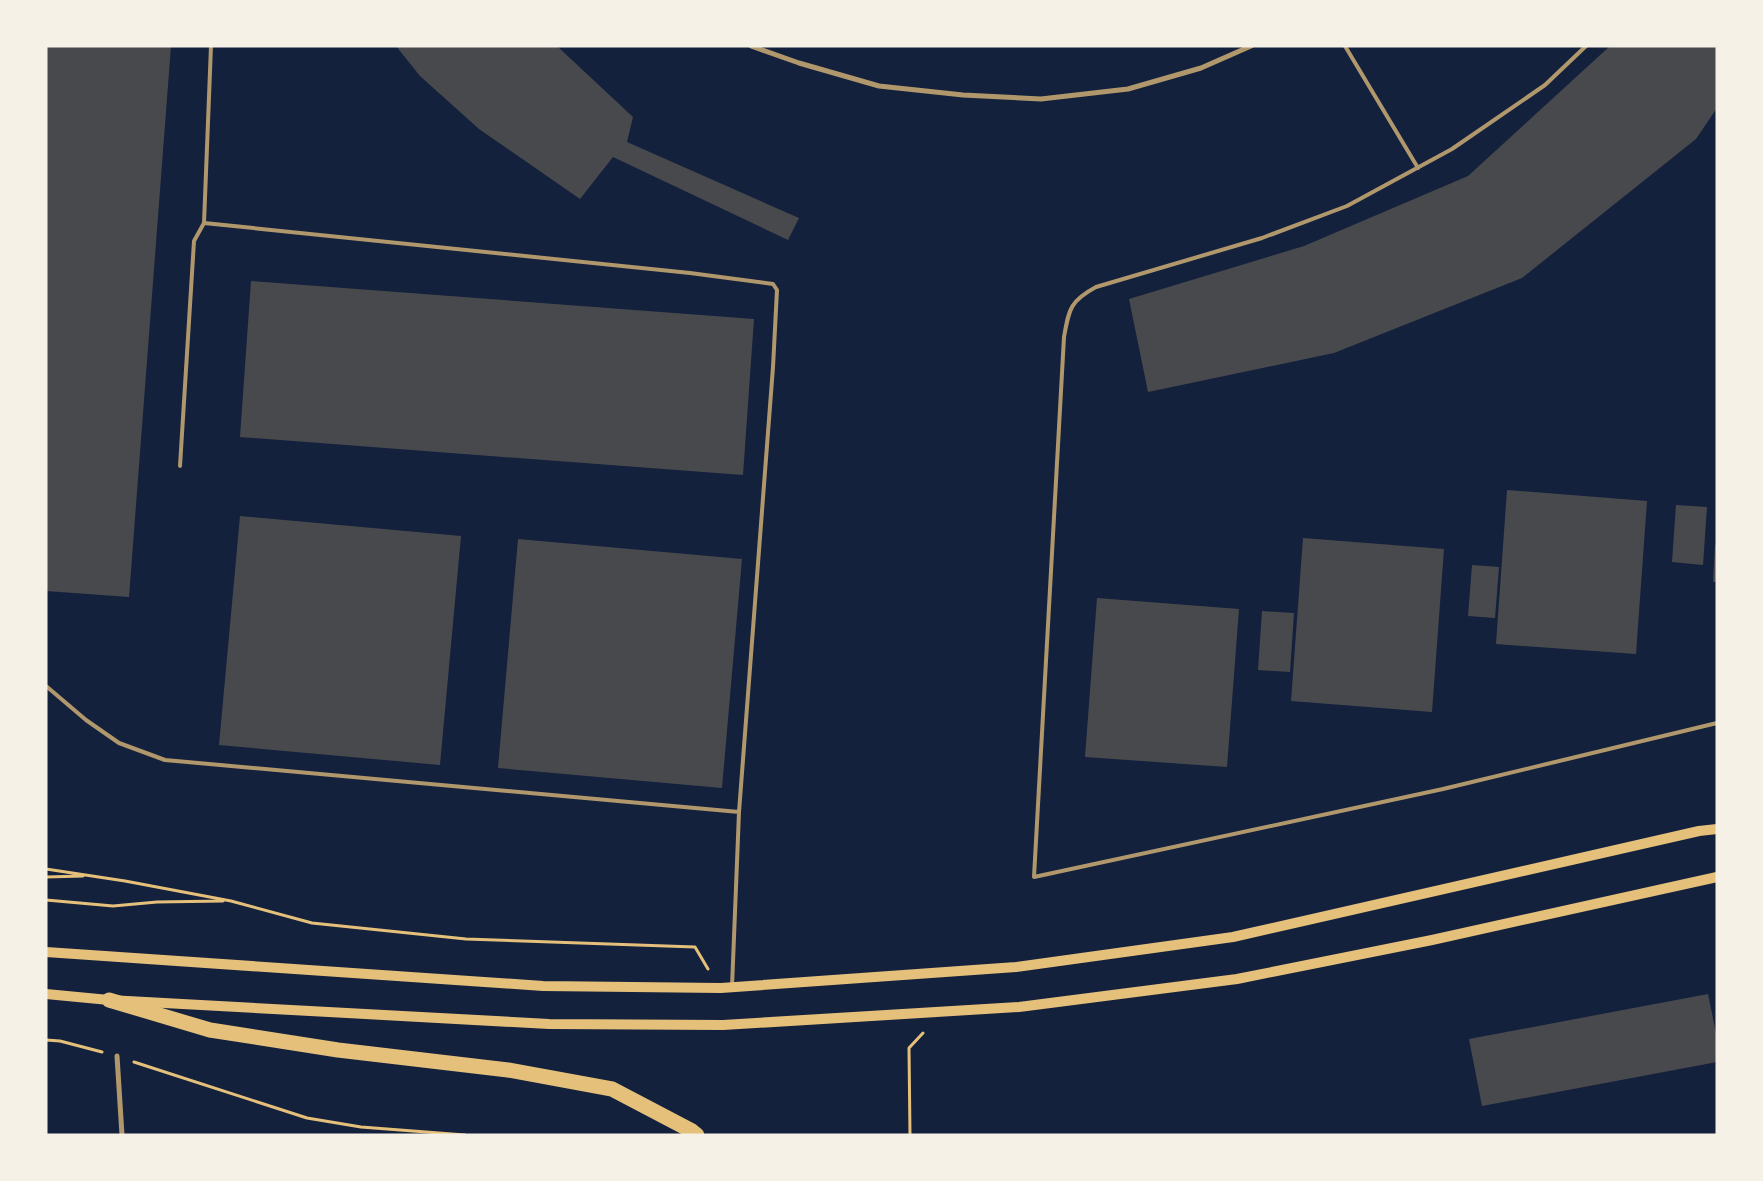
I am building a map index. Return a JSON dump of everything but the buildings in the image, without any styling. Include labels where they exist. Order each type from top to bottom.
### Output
[{"type":"highway","points":[[109,1000],[210,1030],[338,1050],[508,1070],[612,1089],[692,1130],[697,1135]]},
{"type":"main road","points":[[46,952],[543,986],[721,988],[1016,967],[1233,937],[1717,829]]},
{"type":"main road","points":[[46,994],[109,1000],[549,1024],[723,1025],[1018,1007],[1237,979],[1432,940],[1717,877]]},
{"type":"street","points":[[751,46],[799,63],[879,86],[963,95],[1040,99],[1128,89],[1201,68],[1251,46]]},
{"type":"street","points":[[117,1056],[122,1135]]},
{"type":"lane","points":[[180,466],[194,241],[204,223],[211,46]]},
{"type":"lane","points":[[1345,46],[1418,168]]},
{"type":"lane","points":[[1586,46],[1545,85],[1452,149],[1346,206],[1262,238],[1096,287],[1080,295],[1069,312],[1064,346],[1034,877],[1443,789],[1717,722]]},
{"type":"lane","points":[[204,223],[690,273],[773,284],[777,290],[773,367],[739,812],[732,987]]},
{"type":"lane","points":[[46,686],[86,720],[120,743],[165,760],[739,812]]},
{"type":"path","points":[[46,868],[231,901],[312,923],[466,939],[695,948],[721,988]]},
{"type":"path","points":[[46,877],[94,876]]},
{"type":"path","points":[[46,900],[113,906],[157,902],[231,901]]},
{"type":"path","points":[[910,1135],[909,1048],[944,1011]]},
{"type":"path","points":[[46,1040],[60,1041],[117,1056],[307,1118],[361,1127],[465,1135]]}]
